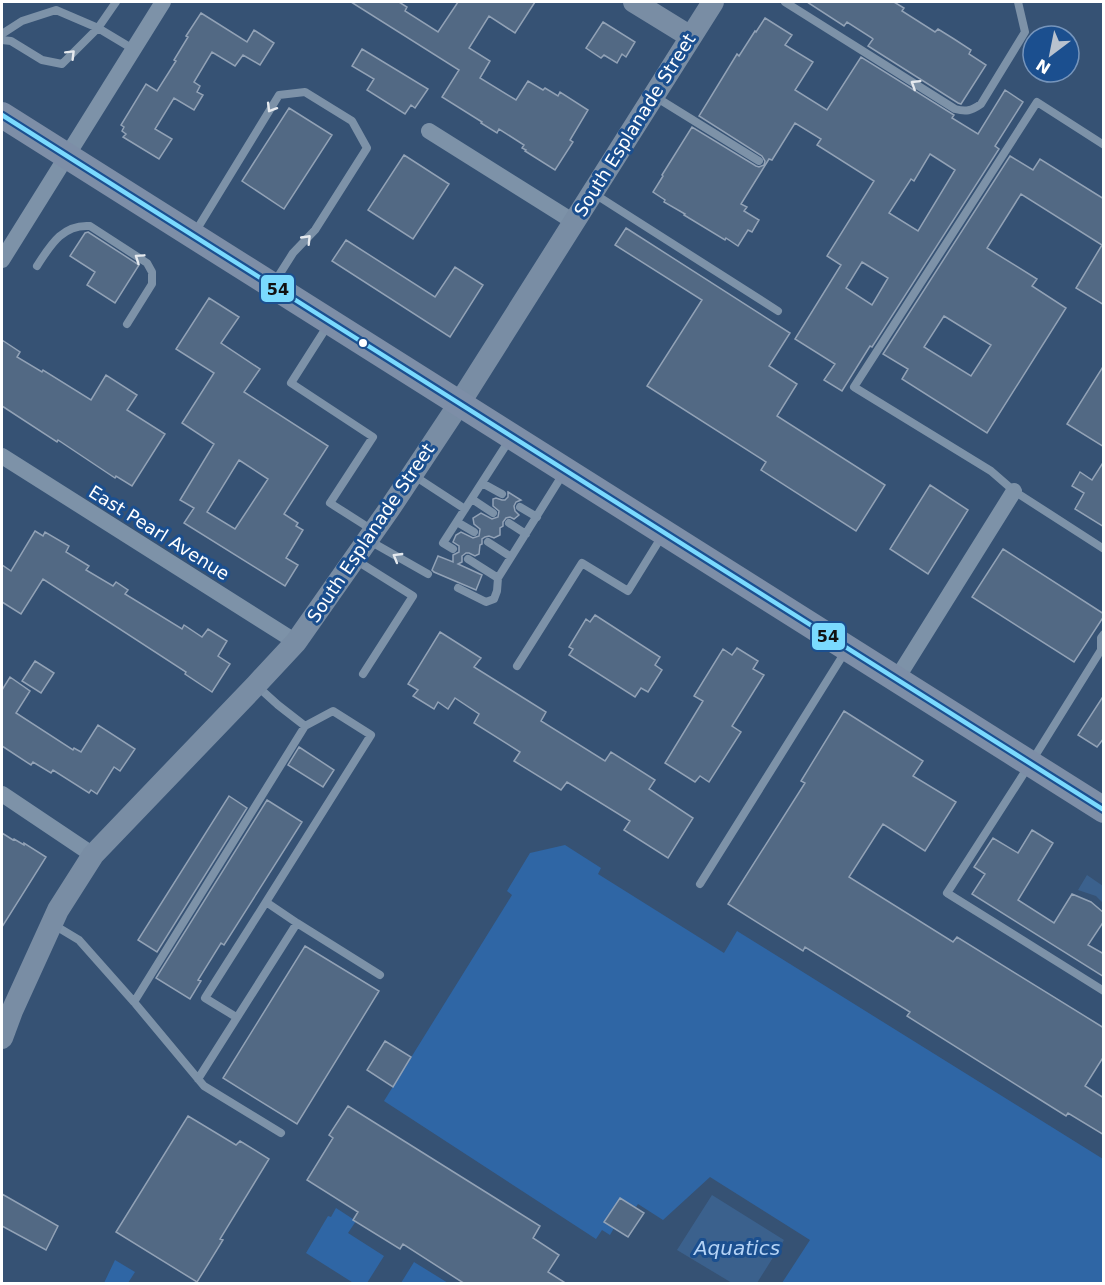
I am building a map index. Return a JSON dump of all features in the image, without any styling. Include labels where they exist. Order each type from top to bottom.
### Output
[{"type":"main road","points":[[2,115],[1104,810]]},
{"type":"street","points":[[2,260],[163,2]]},
{"type":"street","points":[[634,2],[690,38]]},
{"type":"street","name":"South Esplanade Street","points":[[2,1038],[58,910],[93,855],[296,642],[459,404],[713,2]]},
{"type":"street","points":[[429,131],[574,222]]},
{"type":"street","name":"East Pearl Avenue","points":[[2,456],[296,642]]},
{"type":"street","points":[[896,680],[1014,491]]},
{"type":"street","points":[[2,794],[93,855]]},
{"type":"lane","points":[[2,40],[11,42],[42,60],[62,64],[98,28],[116,2]]},
{"type":"lane","points":[[785,2],[955,109],[966,111],[973,110],[981,104],[1026,32],[1018,2]]},
{"type":"lane","points":[[2,34],[22,21],[56,10],[98,28],[133,49]]},
{"type":"lane","points":[[193,236],[279,95],[305,92],[334,109],[352,121],[367,148],[315,230],[293,253],[272,286]]},
{"type":"lane","points":[[654,96],[759,161]]},
{"type":"lane","points":[[1104,145],[1036,102],[855,387],[991,471],[1014,491],[1104,549]]},
{"type":"lane","points":[[592,193],[778,311]]},
{"type":"lane","points":[[37,266],[57,238],[65,231],[74,227],[90,226],[147,263],[152,272],[152,284],[127,324]]},
{"type":"lane","points":[[330,322],[291,383],[373,436],[330,503],[371,535],[428,574]]},
{"type":"lane","points":[[453,549],[443,543],[512,437]]},
{"type":"lane","points":[[458,588],[486,602],[494,599],[498,578],[565,471]]},
{"type":"lane","points":[[412,474],[465,509]]},
{"type":"lane","points":[[482,483],[502,494]]},
{"type":"lane","points":[[472,499],[493,513]]},
{"type":"lane","points":[[520,507],[537,517]]},
{"type":"lane","points":[[457,522],[474,532]]},
{"type":"lane","points":[[508,523],[526,534]]},
{"type":"lane","points":[[517,666],[582,563],[628,591],[664,533]]},
{"type":"lane","points":[[488,542],[511,557]]},
{"type":"lane","points":[[354,559],[413,596],[363,674]]},
{"type":"lane","points":[[468,559],[498,578]]},
{"type":"lane","points":[[1104,634],[1101,638],[1101,650],[947,893],[1104,992]]},
{"type":"lane","points":[[700,884],[847,649]]},
{"type":"lane","points":[[256,685],[305,726]]},
{"type":"lane","points":[[135,1002],[305,726],[333,711],[371,735],[205,998],[236,1017]]},
{"type":"lane","points":[[266,902],[380,975]]},
{"type":"lane","points":[[198,1079],[297,923]]},
{"type":"lane","points":[[52,924],[78,940],[135,1002],[204,1086],[281,1133]]},
{"type":"shaded area","points":[[565,845],[601,868],[598,874],[724,953],[737,931],[1103,1159],[1103,1283],[782,1283],[810,1240],[710,1177],[663,1220],[638,1204],[636,1207],[620,1198],[604,1222],[614,1228],[610,1235],[602,1230],[596,1239],[384,1101],[512,895],[507,891],[530,853]]},
{"type":"shaded area","points":[[336,1208],[356,1221],[348,1233],[384,1256],[367,1283],[355,1284],[306,1253],[328,1216],[331,1217]]},
{"type":"shaded area","points":[[115,1260],[135,1272],[128,1283],[104,1283]]},
{"type":"shaded area","points":[[414,1262],[448,1283],[401,1283]]},
{"type":"water","points":[[1087,875],[1103,886],[1103,903],[1096,896],[1078,890]]},
{"type":"water","name":"Aquatics","points":[[712,1195],[784,1240],[757,1283],[732,1283],[677,1250]]},
{"type":"building","points":[[351,2],[399,2],[407,7],[405,11],[438,32],[458,2],[535,2],[515,33],[489,16],[469,48],[490,61],[480,78],[516,100],[528,81],[558,96],[560,92],[588,110],[570,140],[573,142],[555,170],[525,151],[522,148],[524,145],[499,129],[497,133],[442,97],[459,70]]},
{"type":"building","points":[[807,2],[894,2],[904,8],[902,11],[935,32],[938,29],[971,50],[969,54],[986,65],[961,104],[958,103],[868,46],[872,38],[847,22],[844,26]]},
{"type":"building","points":[[201,13],[247,42],[254,30],[274,43],[260,65],[243,55],[235,66],[212,52],[194,82],[200,86],[197,92],[203,95],[194,110],[174,98],[155,129],[172,139],[159,159],[123,137],[126,134],[122,131],[124,127],[121,125],[146,84],[157,91],[176,61],[174,60],[188,37],[186,36]]},
{"type":"building","points":[[765,18],[792,35],[785,45],[813,62],[795,90],[827,110],[861,57],[954,115],[952,118],[978,134],[1005,90],[1023,102],[995,146],[999,149],[842,391],[824,380],[835,364],[795,339],[841,265],[827,256],[874,181],[817,145],[821,139],[795,123],[741,204],[747,207],[744,211],[759,220],[752,232],[748,230],[738,246],[684,215],[653,192],[692,127],[756,166],[764,165],[765,161],[762,156],[699,116],[737,54],[739,56]],"holes":[[[930,154],[955,170],[918,231],[889,213],[911,179],[914,181]],[[862,262],[888,278],[872,305],[846,288]]]},
{"type":"building","points":[[603,22],[635,42],[626,57],[622,54],[617,63],[604,55],[601,58],[586,48]]},
{"type":"building","points":[[362,49],[428,89],[415,108],[411,105],[405,114],[367,90],[374,79],[352,66]]},
{"type":"building","points":[[289,108],[332,135],[284,209],[242,181]]},
{"type":"building","points":[[404,155],[449,184],[413,239],[368,210]]},
{"type":"building","points":[[1010,156],[1033,170],[1040,159],[1104,199],[1104,305],[1076,288],[1102,245],[1021,194],[987,248],[1037,279],[1032,286],[1066,308],[987,433],[902,379],[908,369],[883,354]],"holes":[[[944,316],[991,345],[971,376],[924,347]]]},
{"type":"building","points":[[626,228],[790,333],[769,366],[797,384],[777,416],[885,485],[856,531],[761,470],[766,462],[647,386],[702,300],[615,245]]},
{"type":"building","points":[[88,232],[139,265],[115,303],[87,285],[95,272],[70,256]]},
{"type":"building","points":[[346,240],[435,297],[455,267],[483,285],[450,337],[332,261]]},
{"type":"building","points":[[209,298],[239,317],[221,343],[260,369],[244,392],[328,446],[284,514],[298,523],[296,526],[303,530],[286,558],[298,565],[285,586],[184,523],[194,508],[180,500],[214,444],[182,423],[214,373],[176,349]],"holes":[[[239,460],[268,479],[235,529],[207,512]]]},
{"type":"building","points":[[2,340],[20,352],[17,357],[42,372],[43,370],[91,400],[106,375],[137,395],[127,410],[165,434],[132,486],[116,476],[115,478],[2,406]]},
{"type":"building","points":[[1104,365],[1104,447],[1067,424]]},
{"type":"building","points":[[1104,461],[1104,527],[1075,509],[1084,493],[1072,486],[1080,472],[1092,480]]},
{"type":"building","points":[[930,485],[968,510],[928,574],[890,549]]},
{"type":"building","points":[[508,492],[521,500],[514,506],[519,515],[514,519],[506,518],[500,528],[500,535],[482,539],[479,554],[475,556],[466,553],[462,556],[462,562],[458,564],[482,575],[476,590],[434,572],[432,570],[438,556],[453,562],[453,555],[459,552],[459,546],[453,542],[456,535],[461,532],[473,538],[479,536],[480,529],[474,524],[473,518],[481,513],[492,519],[498,517],[499,511],[493,506],[493,499],[505,500]]},
{"type":"building","points":[[35,531],[43,536],[45,532],[69,546],[66,552],[89,566],[86,570],[113,586],[116,582],[128,590],[125,594],[182,629],[184,625],[202,637],[208,629],[227,641],[218,656],[230,664],[212,692],[185,674],[186,672],[43,579],[21,614],[2,602],[2,565],[11,571]]},
{"type":"building","points":[[1003,549],[1104,614],[1074,662],[972,597]]},
{"type":"building","points":[[595,615],[660,657],[655,665],[662,670],[648,692],[641,688],[635,697],[569,655],[573,649],[569,647],[586,619],[590,622]]},
{"type":"building","points":[[440,632],[481,658],[474,667],[546,712],[541,721],[605,761],[611,752],[655,780],[649,789],[693,818],[668,858],[624,830],[630,821],[567,782],[561,790],[514,761],[520,752],[474,723],[479,714],[455,698],[448,709],[438,702],[434,709],[413,696],[418,690],[408,684]]},
{"type":"building","points":[[737,648],[758,661],[753,669],[764,675],[732,726],[741,732],[709,782],[700,776],[695,782],[665,763],[703,701],[694,696],[723,649],[732,655]]},
{"type":"building","points":[[35,661],[54,673],[41,693],[22,681]]},
{"type":"building","points":[[10,677],[30,691],[16,713],[73,750],[74,748],[81,752],[98,725],[135,749],[120,771],[114,767],[97,794],[91,790],[89,793],[53,770],[51,773],[33,762],[31,765],[2,746],[2,690]]},
{"type":"building","points":[[1104,695],[1104,738],[1097,747],[1078,735]]},
{"type":"building","points":[[844,711],[923,761],[913,776],[956,802],[925,851],[883,824],[849,877],[953,942],[957,937],[1104,1028],[1104,1056],[1085,1086],[1104,1098],[1104,1135],[1068,1113],[1066,1116],[907,1016],[910,1012],[805,947],[803,951],[728,904],[805,783],[801,781]]},
{"type":"building","points":[[299,747],[334,770],[323,787],[288,765]]},
{"type":"building","points":[[229,796],[247,808],[157,952],[138,940]]},
{"type":"building","points":[[267,800],[302,822],[224,945],[221,943],[198,980],[201,981],[190,999],[156,978]]},
{"type":"building","points":[[1032,830],[1053,843],[1018,900],[1054,923],[1072,894],[1091,902],[1104,913],[1104,921],[1088,945],[1104,954],[1104,977],[972,894],[985,874],[974,867],[993,838],[1018,853]]},
{"type":"building","points":[[2,833],[46,857],[2,927]]},
{"type":"building","points":[[305,946],[379,991],[297,1124],[223,1078]]},
{"type":"building","points":[[385,1041],[411,1057],[393,1087],[367,1070]]},
{"type":"building","points":[[348,1106],[540,1226],[533,1238],[559,1255],[548,1272],[567,1284],[465,1284],[403,1244],[400,1249],[353,1220],[358,1212],[307,1180],[333,1138],[329,1135]]},
{"type":"building","points":[[188,1116],[236,1145],[240,1141],[269,1159],[220,1239],[223,1240],[197,1282],[116,1232]]},
{"type":"building","points":[[2,1194],[58,1226],[46,1250],[2,1226]]},
{"type":"building","points":[[620,1198],[644,1213],[628,1237],[604,1222]]},
{"type":"transit line","name":"54","points":[[2,115],[1104,810]]}]
